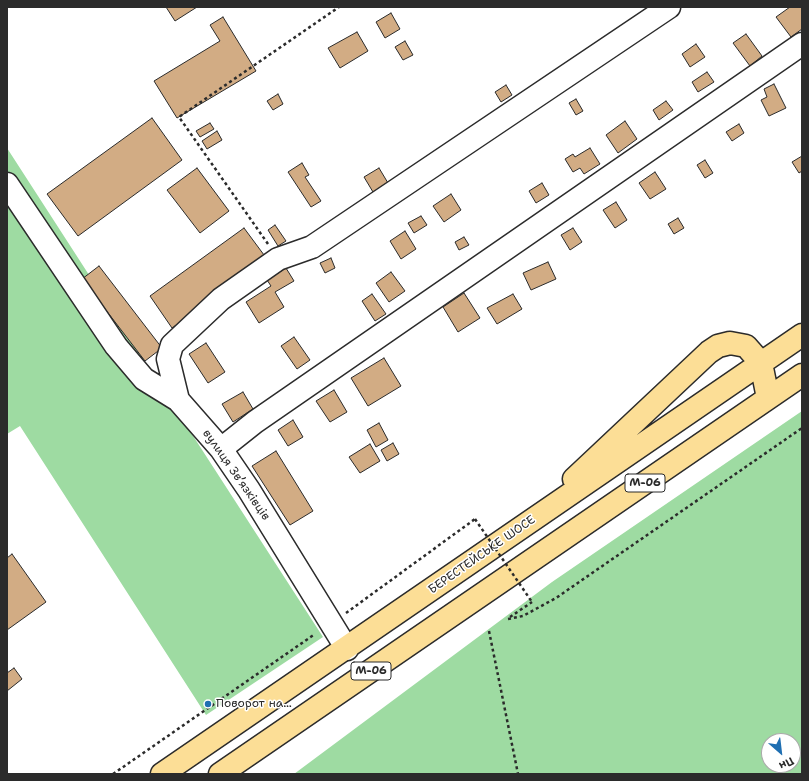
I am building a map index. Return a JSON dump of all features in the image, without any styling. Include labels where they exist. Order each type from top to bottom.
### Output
[{"type":"highway","name":"БЕРЕСТЕЙСЬКЕ ШОСЕ","points":[[162,774],[347,649],[802,335]]},
{"type":"highway","points":[[525,525],[709,352],[718,346],[730,343],[746,346],[761,363],[768,398]]},
{"type":"highway","name":"М-06","points":[[220,774],[802,375]]},
{"type":"street","points":[[178,400],[168,359],[172,345],[221,299],[278,259],[312,247],[668,7]]},
{"type":"street","points":[[221,450],[255,422],[802,44]]},
{"type":"street","name":"вулиця Звʼязківців","points":[[7,184],[116,346],[144,379],[178,400],[221,450],[249,490],[347,649]]},
{"type":"path","points":[[278,259],[179,117],[339,7]]},
{"type":"path","points":[[113,774],[331,623],[475,519],[532,602],[508,619],[523,616],[556,598],[802,428]]},
{"type":"path","points":[[489,631],[518,774]]},
{"type":"green space","points":[[7,148],[323,637],[206,715],[20,426],[7,434]]},
{"type":"green space","points":[[802,411],[802,774],[294,774],[552,582]]},
{"type":"building","points":[[166,7],[197,7],[175,21]]},
{"type":"building","points":[[790,7],[802,7],[802,29],[791,37],[776,17]]},
{"type":"building","points":[[391,13],[400,29],[385,38],[376,22]]},
{"type":"building","points":[[223,17],[256,71],[177,118],[154,81],[220,41],[210,25]]},
{"type":"building","points":[[357,32],[368,51],[340,68],[328,48]]},
{"type":"building","points":[[746,34],[762,56],[750,66],[733,43]]},
{"type":"building","points":[[405,41],[413,55],[403,60],[395,47]]},
{"type":"building","points":[[696,44],[705,57],[690,67],[682,54]]},
{"type":"building","points":[[707,72],[714,82],[698,92],[692,82]]},
{"type":"building","points":[[774,84],[786,108],[769,116],[761,100],[767,97],[764,89]]},
{"type":"building","points":[[506,85],[512,95],[501,102],[495,92]]},
{"type":"building","points":[[278,94],[283,104],[273,110],[267,101]]},
{"type":"building","points":[[576,99],[583,111],[576,115],[569,103]]},
{"type":"building","points":[[666,101],[673,110],[659,120],[653,110]]},
{"type":"building","points":[[152,118],[182,160],[78,236],[47,194]]},
{"type":"building","points":[[625,121],[637,139],[618,153],[606,135]]},
{"type":"building","points":[[210,123],[214,129],[200,137],[196,131]]},
{"type":"building","points":[[739,124],[744,133],[732,141],[726,132]]},
{"type":"building","points":[[217,131],[222,140],[207,149],[202,141]]},
{"type":"building","points":[[590,148],[600,164],[584,174],[580,168],[573,172],[565,159],[573,154],[575,157]]},
{"type":"building","points":[[802,156],[802,171],[799,173],[792,162]]},
{"type":"building","points":[[705,160],[713,173],[705,178],[697,165]]},
{"type":"building","points":[[302,163],[309,175],[305,177],[321,201],[311,207],[288,172]]},
{"type":"building","points":[[197,168],[229,211],[200,233],[167,190]]},
{"type":"building","points":[[379,168],[391,188],[376,197],[364,177]]},
{"type":"building","points":[[655,172],[666,189],[650,199],[639,183]]},
{"type":"building","points":[[542,183],[549,195],[536,203],[529,191]]},
{"type":"building","points":[[451,194],[461,210],[444,222],[433,206]]},
{"type":"building","points":[[616,202],[627,220],[615,228],[603,210]]},
{"type":"building","points":[[421,216],[427,225],[414,233],[408,223]]},
{"type":"building","points":[[678,218],[684,228],[674,234],[668,224]]},
{"type":"building","points":[[275,225],[286,241],[278,246],[268,230]]},
{"type":"building","points":[[244,228],[267,259],[172,328],[150,296]]},
{"type":"building","points":[[573,228],[582,242],[570,250],[561,235]]},
{"type":"building","points":[[405,231],[416,249],[401,259],[390,241]]},
{"type":"building","points":[[464,237],[469,245],[459,250],[455,242]]},
{"type":"building","points":[[331,258],[335,268],[325,273],[320,263]]},
{"type":"building","points":[[548,262],[556,279],[531,290],[523,273]]},
{"type":"building","points":[[99,266],[162,348],[145,361],[82,279]]},
{"type":"building","points":[[286,268],[294,281],[275,292],[284,307],[259,323],[246,302],[271,286],[267,280]]},
{"type":"building","points":[[391,272],[405,291],[389,302],[376,283]]},
{"type":"building","points":[[464,293],[480,318],[458,332],[443,307]]},
{"type":"building","points":[[372,294],[386,314],[375,321],[362,301]]},
{"type":"building","points":[[513,294],[522,309],[497,324],[487,308]]},
{"type":"building","points":[[294,337],[310,360],[297,369],[281,346]]},
{"type":"building","points":[[206,343],[225,372],[208,383],[189,354]]},
{"type":"building","points":[[384,358],[401,386],[368,406],[351,378]]},
{"type":"building","points":[[334,390],[347,412],[330,422],[316,401]]},
{"type":"building","points":[[243,392],[253,409],[233,422],[222,404]]},
{"type":"building","points":[[293,420],[303,437],[288,446],[278,430]]},
{"type":"building","points":[[379,423],[388,440],[376,447],[367,430]]},
{"type":"building","points":[[393,443],[399,454],[387,461],[381,450]]},
{"type":"building","points":[[370,444],[380,461],[360,473],[349,457]]},
{"type":"building","points":[[276,451],[313,511],[290,525],[252,466]]},
{"type":"building","points":[[12,554],[46,602],[7,630],[7,558]]},
{"type":"building","points":[[14,668],[22,679],[7,691],[7,673]]},
{"type":"place","name":"Поворот на...","points":[[208,704]]}]
